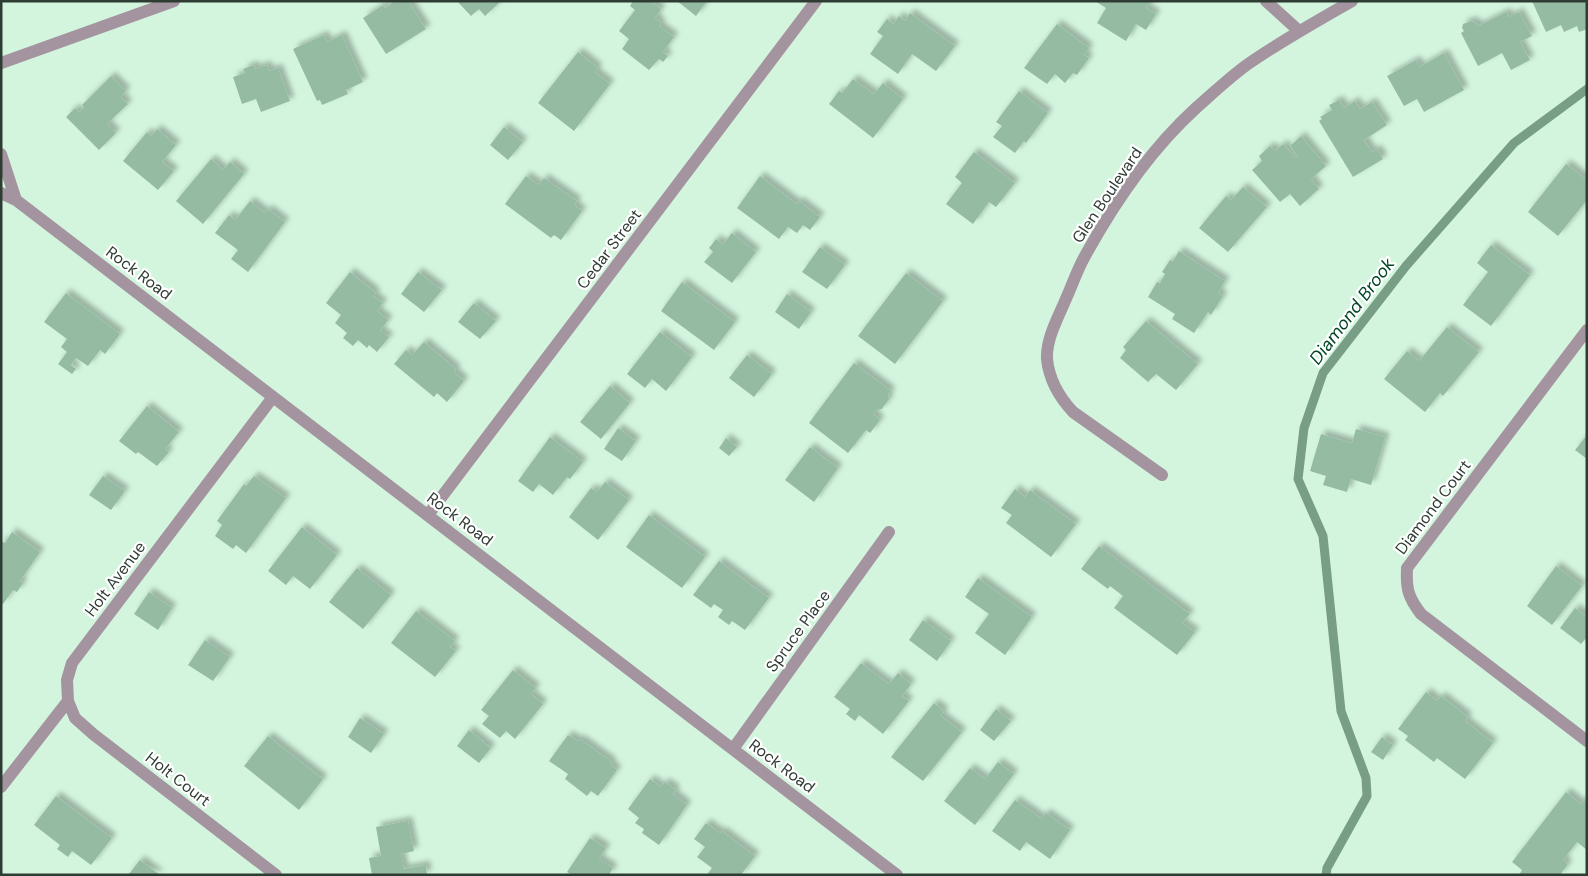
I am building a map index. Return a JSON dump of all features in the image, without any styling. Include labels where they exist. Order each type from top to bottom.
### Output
[{"type":"street","points":[[1,64],[174,1]]},
{"type":"street","name":"Cedar Street","points":[[428,515],[816,1]]},
{"type":"street","points":[[1266,1],[1298,31]]},
{"type":"street","name":"Glen Boulevard","points":[[1162,475],[1073,412],[1062,399],[1051,376],[1047,358],[1049,341],[1057,320],[1084,257],[1114,207],[1155,152],[1195,109],[1240,72],[1298,31],[1352,1]]},
{"type":"street","points":[[1,154],[16,200]]},
{"type":"street","name":"Rock Road","points":[[1,193],[16,200],[897,875]]},
{"type":"street","name":"Diamond Court","points":[[1587,330],[1407,568],[1406,587],[1411,601],[1421,614],[1587,741]]},
{"type":"street","name":"Holt Avenue","points":[[68,701],[67,680],[72,662],[273,397]]},
{"type":"street","name":"Spruce Place","points":[[733,749],[888,532]]},
{"type":"street","points":[[1,787],[68,701]]},
{"type":"street","name":"Holt Court","points":[[68,701],[75,718],[93,734],[276,875]]},
{"type":"building","points":[[395,1],[408,1],[426,29],[386,54],[363,18],[383,5],[385,8]]},
{"type":"building","points":[[457,1],[501,1],[485,16],[479,9],[471,16]]},
{"type":"building","points":[[633,1],[650,1],[661,9],[655,18],[661,23],[659,26],[674,37],[663,52],[668,56],[663,62],[659,59],[649,70],[622,49],[629,39],[619,31],[635,10],[630,6]]},
{"type":"building","points":[[677,1],[707,1],[696,16]]},
{"type":"building","points":[[1095,1],[1151,1],[1146,8],[1156,14],[1146,30],[1136,24],[1126,41],[1097,23],[1106,8]]},
{"type":"building","points":[[1532,1],[1587,1],[1587,29],[1579,32],[1577,26],[1564,32],[1561,25],[1546,32]]},
{"type":"building","points":[[1506,12],[1509,17],[1519,12],[1532,36],[1520,42],[1530,60],[1511,70],[1502,53],[1478,66],[1461,33],[1464,31],[1462,28],[1463,24],[1471,21],[1478,26]]},
{"type":"building","points":[[910,13],[955,46],[936,71],[912,54],[898,74],[870,54],[883,36],[877,32],[887,19],[893,24],[899,16],[905,21]]},
{"type":"building","points":[[1057,24],[1089,48],[1084,55],[1089,58],[1077,75],[1073,73],[1065,83],[1055,74],[1047,84],[1024,68]]},
{"type":"building","points":[[324,35],[327,42],[342,35],[363,82],[346,90],[348,94],[322,105],[320,100],[317,101],[293,49]]},
{"type":"building","points":[[578,52],[598,68],[595,72],[610,84],[574,131],[538,103]]},
{"type":"building","points":[[1444,53],[1464,90],[1424,112],[1417,99],[1404,106],[1387,76],[1416,60],[1420,67]]},
{"type":"building","points":[[254,65],[255,69],[267,65],[269,71],[278,68],[290,101],[261,112],[256,99],[242,104],[233,77],[245,73],[243,69]]},
{"type":"building","points":[[111,76],[126,91],[121,97],[128,104],[107,124],[116,133],[99,150],[66,117],[75,108],[79,112],[84,107],[82,105]]},
{"type":"building","points":[[853,79],[874,94],[883,83],[903,99],[873,138],[829,104],[839,91],[842,93]]},
{"type":"building","points":[[1019,91],[1048,113],[1026,143],[1024,141],[1015,153],[993,137],[1002,126],[996,122]]},
{"type":"building","points":[[1339,100],[1344,108],[1355,101],[1360,109],[1372,102],[1387,125],[1364,140],[1372,152],[1377,149],[1383,159],[1353,177],[1319,121],[1322,119],[1320,117],[1332,110],[1329,105]]},
{"type":"building","points":[[504,127],[523,142],[508,160],[490,145]]},
{"type":"building","points":[[157,129],[176,145],[162,162],[174,171],[158,190],[123,161],[147,132],[151,136]]},
{"type":"building","points":[[1301,136],[1326,166],[1311,179],[1319,189],[1300,206],[1290,194],[1280,202],[1252,170],[1262,161],[1259,156],[1270,146],[1275,151],[1283,144],[1295,157],[1298,156],[1290,146]]},
{"type":"building","points":[[974,152],[1015,183],[996,207],[989,202],[973,224],[946,204],[962,183],[955,177]]},
{"type":"building","points":[[211,159],[223,170],[230,162],[244,174],[203,224],[176,201]]},
{"type":"building","points":[[1566,164],[1587,180],[1587,200],[1558,236],[1528,212]]},
{"type":"building","points":[[526,176],[539,185],[544,178],[577,201],[574,205],[582,211],[561,240],[554,235],[551,238],[505,204]]},
{"type":"building","points":[[760,176],[797,204],[799,201],[820,217],[810,230],[803,225],[797,233],[788,227],[779,239],[737,208]]},
{"type":"building","points":[[1243,187],[1267,207],[1228,252],[1199,228],[1226,196],[1231,200]]},
{"type":"building","points":[[250,201],[265,213],[268,209],[285,222],[248,272],[231,259],[238,250],[215,233],[229,215],[235,220]]},
{"type":"building","points":[[732,233],[756,252],[732,283],[704,262],[713,252],[709,248],[716,239],[723,244]]},
{"type":"building","points":[[1491,245],[1530,275],[1491,326],[1463,305],[1488,272],[1477,263]]},
{"type":"building","points":[[820,247],[845,265],[827,289],[802,272]]},
{"type":"building","points":[[1179,251],[1225,281],[1218,293],[1223,296],[1211,315],[1208,312],[1194,333],[1172,319],[1175,314],[1148,297],[1157,282],[1160,283],[1165,274],[1162,272],[1170,260],[1173,261]]},
{"type":"building","points":[[350,272],[376,293],[373,296],[383,303],[377,311],[388,320],[380,331],[389,337],[377,352],[369,345],[367,348],[358,340],[353,346],[343,338],[347,333],[335,323],[341,315],[326,303]]},
{"type":"building","points":[[418,272],[442,290],[424,312],[401,294]]},
{"type":"building","points":[[906,273],[943,301],[895,364],[858,336]]},
{"type":"building","points":[[682,282],[735,322],[714,350],[661,311]]},
{"type":"building","points":[[66,293],[120,334],[105,354],[100,350],[88,366],[76,358],[71,365],[76,369],[72,374],[58,364],[67,352],[61,347],[67,339],[44,322]]},
{"type":"building","points":[[787,294],[811,312],[799,329],[775,312]]},
{"type":"building","points":[[474,303],[496,321],[480,339],[458,322]]},
{"type":"building","points":[[1146,321],[1198,364],[1176,390],[1156,374],[1148,382],[1120,358],[1126,350],[1123,347]]},
{"type":"building","points":[[1447,327],[1479,352],[1443,396],[1440,393],[1425,412],[1384,379],[1407,351],[1419,361]]},
{"type":"building","points":[[660,332],[692,357],[666,391],[652,379],[645,388],[627,374]]},
{"type":"building","points":[[424,342],[456,369],[454,372],[464,381],[447,402],[437,393],[434,397],[394,364],[406,350],[412,355]]},
{"type":"building","points":[[747,355],[772,374],[754,397],[729,378]]},
{"type":"building","points":[[854,363],[891,391],[888,394],[889,399],[882,409],[877,410],[873,414],[880,420],[870,433],[866,430],[848,453],[809,423]]},
{"type":"building","points":[[610,386],[630,403],[601,439],[580,422]]},
{"type":"building","points":[[147,406],[179,432],[165,449],[169,452],[157,466],[138,452],[136,454],[119,441]]},
{"type":"building","points":[[618,428],[636,441],[622,461],[604,449]]},
{"type":"building","points":[[1356,429],[1385,437],[1371,485],[1351,479],[1347,492],[1323,485],[1326,476],[1310,471],[1321,434],[1352,443]]},
{"type":"building","points":[[1587,435],[1587,459],[1575,450]]},
{"type":"building","points":[[550,437],[583,462],[570,479],[567,477],[553,495],[539,484],[533,492],[518,481]]},
{"type":"building","points":[[726,438],[737,447],[729,456],[719,448]]},
{"type":"building","points":[[810,447],[838,468],[814,502],[785,480]]},
{"type":"building","points":[[103,476],[125,491],[111,510],[89,495]]},
{"type":"building","points":[[254,476],[286,498],[246,553],[236,545],[233,549],[215,536],[222,525],[217,521],[244,484],[246,486]]},
{"type":"building","points":[[605,482],[629,500],[598,540],[569,517],[591,488],[597,492]]},
{"type":"building","points":[[1015,489],[1025,497],[1030,490],[1076,524],[1051,557],[1006,523],[1012,515],[1001,508]]},
{"type":"building","points":[[649,515],[705,557],[682,588],[626,547]]},
{"type":"building","points":[[302,527],[337,555],[310,589],[293,576],[286,585],[268,571]]},
{"type":"building","points":[[12,532],[40,552],[20,581],[23,583],[17,592],[13,590],[3,604],[1,603],[1,541],[5,543]]},
{"type":"building","points":[[1099,546],[1190,614],[1182,623],[1195,632],[1177,655],[1114,608],[1123,596],[1110,586],[1108,589],[1081,569]]},
{"type":"building","points":[[719,561],[769,598],[745,630],[732,621],[729,625],[718,617],[723,610],[714,604],[711,608],[693,595]]},
{"type":"building","points":[[1556,566],[1582,586],[1552,625],[1527,606]]},
{"type":"building","points":[[357,568],[391,595],[363,629],[329,602]]},
{"type":"building","points":[[978,578],[1032,617],[1005,655],[975,633],[989,614],[965,597]]},
{"type":"building","points":[[149,592],[172,608],[158,630],[134,614]]},
{"type":"building","points":[[1575,608],[1587,617],[1587,637],[1581,644],[1560,628]]},
{"type":"building","points":[[416,611],[455,641],[450,647],[456,651],[435,677],[391,643]]},
{"type":"building","points":[[923,620],[951,641],[937,661],[909,640]]},
{"type":"building","points":[[205,640],[230,657],[213,681],[188,665]]},
{"type":"building","points":[[861,663],[889,684],[898,673],[911,684],[902,696],[909,701],[883,734],[859,715],[855,721],[846,714],[850,709],[834,697]]},
{"type":"building","points":[[513,670],[536,688],[531,694],[543,704],[515,739],[506,731],[500,738],[482,724],[489,716],[481,710]]},
{"type":"building","points":[[1426,692],[1437,701],[1441,696],[1468,717],[1465,721],[1493,743],[1465,779],[1437,758],[1434,762],[1405,740],[1408,736],[1398,729]]},
{"type":"building","points":[[934,703],[944,711],[941,716],[962,732],[923,781],[891,757]]},
{"type":"building","points":[[996,709],[1011,721],[994,741],[980,730]]},
{"type":"building","points":[[360,718],[384,734],[371,753],[348,737]]},
{"type":"building","points":[[469,730],[491,748],[479,763],[457,746]]},
{"type":"building","points":[[568,735],[578,741],[580,739],[612,762],[610,764],[617,770],[598,796],[591,791],[587,796],[565,779],[568,774],[549,761]]},
{"type":"building","points":[[268,736],[323,779],[299,810],[244,766]]},
{"type":"building","points":[[1382,737],[1393,745],[1383,760],[1371,752]]},
{"type":"building","points":[[998,762],[1014,774],[975,825],[944,801],[970,768],[985,779]]},
{"type":"building","points":[[650,779],[661,787],[665,782],[676,790],[673,794],[687,805],[659,845],[642,833],[644,829],[635,823],[639,818],[628,809]]},
{"type":"building","points":[[1566,792],[1581,804],[1584,800],[1587,802],[1587,850],[1577,842],[1563,860],[1568,864],[1560,875],[1519,875],[1522,870],[1512,862]]},
{"type":"building","points":[[56,796],[112,838],[91,865],[72,851],[68,857],[57,849],[60,845],[34,825]]},
{"type":"building","points":[[1015,800],[1041,818],[1046,813],[1070,830],[1050,859],[1026,842],[1020,851],[992,831]]},
{"type":"building","points":[[408,821],[414,851],[401,854],[404,869],[426,865],[427,875],[372,875],[369,858],[381,856],[376,827]]},
{"type":"building","points":[[706,823],[720,833],[722,831],[755,856],[741,875],[710,875],[708,873],[712,868],[697,857],[705,847],[694,839]]},
{"type":"building","points":[[590,838],[606,848],[599,859],[613,868],[609,875],[572,875],[567,872]]},
{"type":"building","points":[[140,860],[160,875],[128,875]]},
{"type":"waterway","name":"Diamond Brook","points":[[1326,875],[1327,868],[1367,796],[1366,778],[1341,711],[1323,536],[1298,479],[1304,428],[1323,373],[1406,266],[1514,143],[1587,89]]}]
